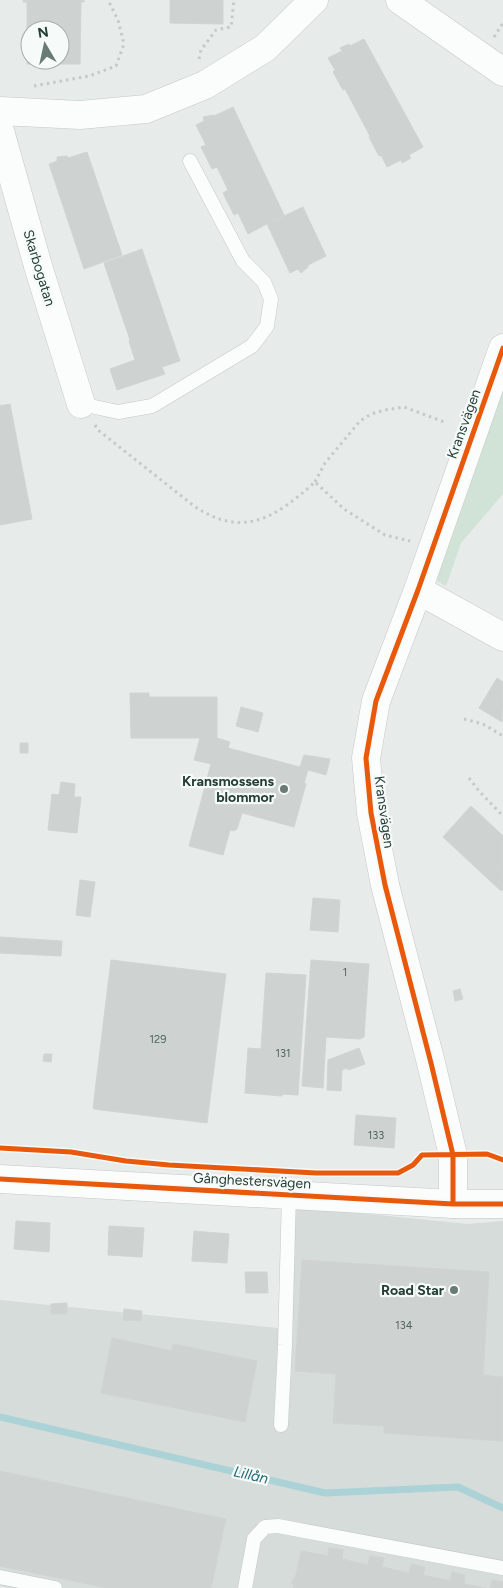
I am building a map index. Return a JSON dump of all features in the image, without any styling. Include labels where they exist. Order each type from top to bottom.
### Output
[{"type":"street","points":[[0,111],[80,115],[146,108],[205,85],[265,48],[314,0]]},
{"type":"street","points":[[400,0],[503,72]]},
{"type":"street","name":"Skarbogatan","points":[[0,131],[38,266],[81,404]]},
{"type":"street","name":"Kransvägen","points":[[453,1204],[453,1155],[385,885],[371,813],[366,758],[376,701],[418,590],[503,348]]},
{"type":"street","points":[[418,590],[503,637]]},
{"type":"street","name":"Gånghestersvägen","points":[[0,1179],[453,1204],[503,1204]]},
{"type":"lane","points":[[81,404],[118,412],[152,406],[252,346],[267,326],[271,299],[264,282],[243,261],[190,161]]},
{"type":"lane","points":[[281,1425],[289,1194]]},
{"type":"lane","points":[[245,1588],[254,1540],[265,1527],[278,1526],[503,1568]]},
{"type":"lane","points":[[0,1577],[55,1588]]},
{"type":"path","points":[[31,86],[89,76],[116,66],[124,44],[118,20],[108,0]]},
{"type":"path","points":[[192,90],[201,50],[216,30],[231,26],[234,0]]},
{"type":"path","points":[[81,404],[98,430],[194,506],[208,515],[236,523],[251,522],[264,518],[291,502],[314,482],[360,421],[371,414],[404,407],[447,423]]},
{"type":"path","points":[[314,482],[344,508],[385,535],[433,547]]},
{"type":"path","points":[[464,719],[483,724],[503,736]]},
{"type":"path","points":[[470,778],[479,791],[503,816]]},
{"type":"shaded area","points":[[287,1206],[468,1224],[503,1221],[503,1588],[9,1588],[0,1586],[0,1300],[287,1329]]},
{"type":"green space","points":[[503,391],[503,494],[461,543],[446,586],[430,577]]},
{"type":"building","points":[[23,0],[84,0],[84,2],[81,2],[80,64],[70,64],[70,20],[27,20],[27,2],[23,2]]},
{"type":"building","points":[[170,0],[223,0],[223,24],[170,23]]},
{"type":"building","points":[[364,39],[423,147],[409,155],[411,158],[402,163],[401,160],[387,167],[381,155],[379,156],[345,89],[343,90],[333,72],[335,70],[328,58],[342,51],[340,48],[349,44],[350,46]]},
{"type":"building","points":[[233,107],[284,215],[248,234],[238,213],[234,215],[223,193],[228,190],[217,167],[212,169],[201,147],[206,145],[196,125],[204,121],[203,117],[214,116]]},
{"type":"building","points":[[87,152],[122,255],[84,269],[49,164],[57,161],[57,157],[67,156],[68,158]]},
{"type":"building","points":[[303,207],[326,256],[308,265],[301,273],[298,269],[290,273],[267,224]]},
{"type":"building","points":[[142,249],[180,361],[162,367],[165,374],[117,390],[110,369],[135,360],[104,263]]},
{"type":"building","points":[[10,404],[32,519],[0,525],[0,406]]},
{"type":"building","points":[[497,678],[503,682],[502,722],[479,708]]},
{"type":"building","points":[[130,693],[149,693],[149,697],[217,697],[217,738],[230,742],[228,748],[300,767],[304,755],[330,759],[326,775],[308,770],[294,827],[242,813],[237,829],[234,831],[230,830],[223,855],[189,846],[211,764],[194,760],[200,738],[131,738]]},
{"type":"building","points":[[241,707],[263,713],[258,732],[236,726]]},
{"type":"building","points":[[20,743],[28,743],[28,753],[20,753]]},
{"type":"building","points":[[61,782],[75,784],[74,797],[81,797],[77,833],[48,830],[52,794],[59,795]]},
{"type":"building","points":[[471,806],[486,820],[458,851],[443,837]]},
{"type":"building","points":[[486,820],[500,833],[472,864],[458,851]]},
{"type":"building","points":[[500,833],[503,836],[503,860],[487,878],[472,864]]},
{"type":"building","points":[[503,860],[503,889],[501,891],[487,878]]},
{"type":"building","points":[[80,880],[95,882],[90,917],[76,915]]},
{"type":"building","points":[[313,898],[340,900],[338,932],[310,930]]},
{"type":"building","points":[[0,937],[62,941],[61,956],[0,953]]},
{"type":"building","points":[[111,960],[226,974],[207,1123],[93,1108]]},
{"type":"building","points":[[311,960],[369,964],[364,1037],[360,1039],[326,1037],[323,1088],[302,1086]]},
{"type":"building","points":[[266,973],[306,975],[298,1095],[282,1094],[282,1096],[245,1093],[248,1048],[261,1049]]},
{"type":"building","points":[[460,989],[463,999],[455,1001],[453,991]]},
{"type":"building","points":[[359,1048],[365,1064],[348,1070],[347,1068],[342,1070],[341,1091],[327,1090],[328,1060]]},
{"type":"building","points":[[44,1054],[52,1054],[51,1062],[43,1061]]},
{"type":"building","points":[[356,1115],[396,1118],[394,1148],[354,1145]]},
{"type":"building","points":[[16,1221],[50,1223],[49,1252],[14,1249]]},
{"type":"building","points":[[109,1226],[144,1228],[142,1257],[108,1255]]},
{"type":"building","points":[[194,1231],[229,1234],[227,1263],[192,1261]]},
{"type":"building","points":[[302,1260],[489,1272],[483,1375],[503,1377],[503,1441],[384,1433],[384,1426],[333,1423],[336,1374],[295,1371]]},
{"type":"building","points":[[245,1272],[267,1272],[268,1293],[246,1293]]},
{"type":"building","points":[[67,1303],[67,1314],[51,1314],[51,1304]]},
{"type":"building","points":[[124,1309],[142,1311],[141,1321],[123,1320]]},
{"type":"building","points":[[112,1338],[172,1351],[173,1344],[257,1361],[245,1422],[101,1393]]},
{"type":"building","points":[[0,1471],[226,1519],[211,1588],[107,1588],[0,1566]]},
{"type":"building","points":[[329,1548],[343,1550],[342,1559],[368,1565],[370,1556],[384,1558],[382,1567],[409,1573],[411,1564],[425,1567],[423,1575],[450,1581],[452,1572],[465,1575],[464,1584],[486,1588],[293,1588],[294,1585],[291,1583],[296,1575],[301,1551],[328,1556]]},
{"type":"building","points":[[492,1580],[503,1582],[503,1588],[490,1588]]},
{"type":"waterway","name":"Lillån","points":[[0,1417],[325,1493],[458,1487],[503,1508]]},
{"type":"cycle path","points":[[453,1204],[453,1155],[385,885],[371,813],[366,758],[376,701],[418,590],[503,348]]},
{"type":"cycle path","points":[[0,1148],[71,1152],[126,1161],[169,1165],[316,1173],[398,1173],[413,1165],[422,1155],[487,1154],[503,1160]]},
{"type":"cycle path","points":[[0,1179],[453,1204],[503,1204]]},
{"type":"place","name":"Kransmossens blommor","points":[[284,789]]},
{"type":"place","name":"Road Star","points":[[454,1290]]}]
